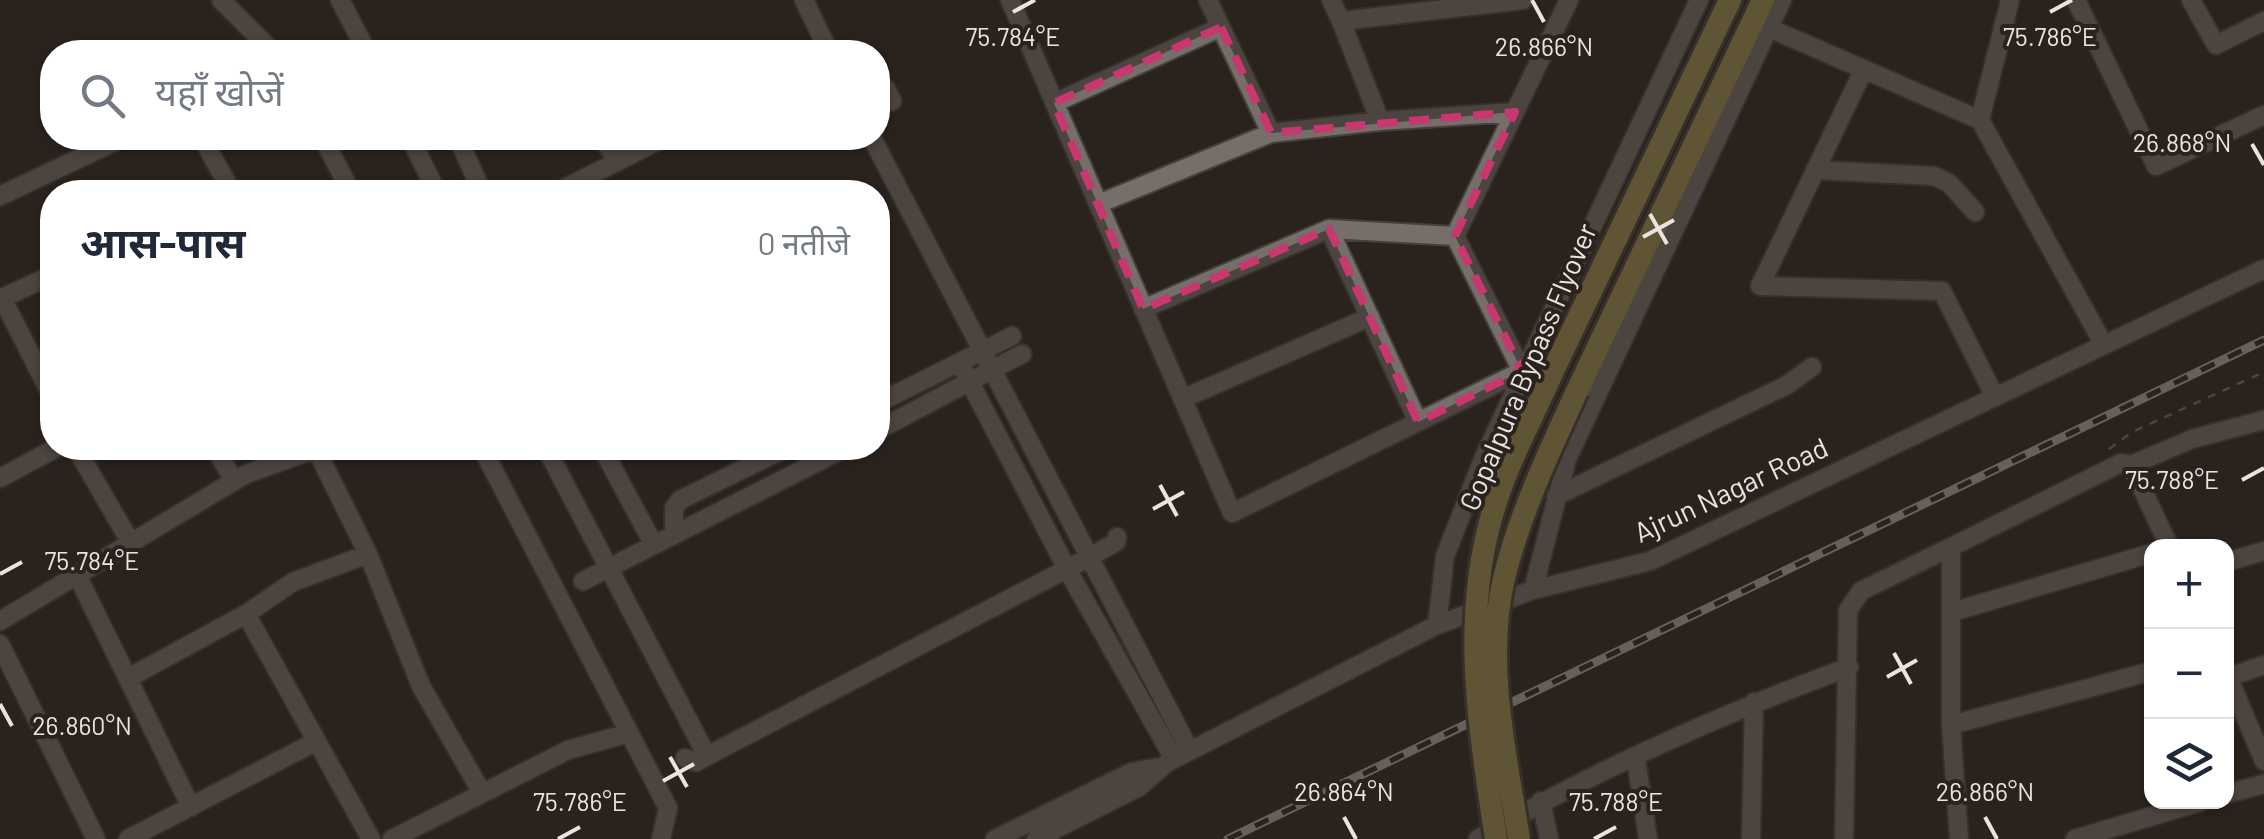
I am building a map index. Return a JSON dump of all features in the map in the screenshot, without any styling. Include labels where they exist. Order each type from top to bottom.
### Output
[{"type":"main road","name":"Gopalpura Bypass Flyover","points":[[1496,839],[1472,657],[1479,581],[1495,504],[1553,371],[1730,0]]},
{"type":"main road","name":"Gopalpura Bypass Flyover","points":[[1519,839],[1500,722],[1497,653],[1504,581],[1531,493],[1561,425],[1763,0]]},
{"type":"street","points":[[220,0],[260,40]]},
{"type":"street","points":[[340,0],[361,40]]},
{"type":"street","points":[[804,0],[823,40]]},
{"type":"street","points":[[1010,0],[1232,514],[1522,371]]},
{"type":"street","points":[[1208,0],[1271,133]]},
{"type":"street","points":[[1331,0],[1380,121]]},
{"type":"street","points":[[1341,21],[1442,5],[1523,0]]},
{"type":"street","points":[[1455,236],[1569,0]]},
{"type":"street","points":[[1438,625],[1446,556],[1522,371],[1699,0]]},
{"type":"street","points":[[1533,590],[1566,460],[1618,342],[1782,0]]},
{"type":"street","points":[[1980,120],[2010,0]]},
{"type":"street","points":[[2076,0],[2156,166],[2264,115]]},
{"type":"street","points":[[2191,0],[2216,46],[2264,21]]},
{"type":"street","points":[[1054,103],[1221,27]]},
{"type":"street","points":[[1770,28],[1980,120],[2104,344]]},
{"type":"street","points":[[1864,69],[1760,286],[1942,291],[1995,398]]},
{"type":"street","points":[[1098,204],[1271,133],[1515,112]]},
{"type":"street","points":[[0,196],[97,150]]},
{"type":"street","points":[[208,150],[223,180]]},
{"type":"street","points":[[329,150],[345,180]]},
{"type":"street","points":[[416,150],[431,180]]},
{"type":"street","points":[[463,150],[477,180]]},
{"type":"street","points":[[610,150],[616,162]]},
{"type":"street","points":[[581,180],[640,150]]},
{"type":"street","points":[[878,150],[1088,558],[1175,759]]},
{"type":"street","points":[[1816,170],[1934,176],[1949,183],[1975,212]]},
{"type":"street","points":[[1144,309],[1329,229],[1455,236]]},
{"type":"street","points":[[1329,229],[1418,422]]},
{"type":"street","points":[[1455,236],[1522,371]]},
{"type":"street","name":"Ajrun Nagar Road","points":[[995,839],[1132,772],[1175,759],[1438,625],[1533,590],[1650,561],[2264,269]]},
{"type":"street","points":[[40,281],[1,299],[40,373]]},
{"type":"street","points":[[1182,399],[1370,317]]},
{"type":"street","points":[[890,397],[1012,336]]},
{"type":"street","points":[[890,423],[1022,354]]},
{"type":"street","points":[[960,363],[1067,569],[1175,759]]},
{"type":"street","points":[[1556,496],[1787,385],[1812,367]]},
{"type":"street","points":[[1844,839],[1848,610],[1853,599],[2121,463],[2131,465],[2192,438],[2264,420]]},
{"type":"street","points":[[2,473],[40,455]]},
{"type":"street","points":[[83,460],[130,543]]},
{"type":"street","points":[[221,460],[234,481]]},
{"type":"street","points":[[0,621],[234,481],[287,460]]},
{"type":"street","points":[[323,460],[368,554],[421,686],[481,791]]},
{"type":"street","points":[[488,460],[668,808],[661,839]]},
{"type":"street","points":[[552,460],[707,756]]},
{"type":"street","points":[[608,460],[654,545]]},
{"type":"street","points":[[674,534],[674,508],[680,500],[762,460]]},
{"type":"street","points":[[583,581],[820,460]]},
{"type":"street","points":[[2131,465],[2166,539]]},
{"type":"street","points":[[684,758],[696,762],[1088,558],[1117,537]]},
{"type":"street","points":[[1951,547],[1951,725],[1959,839]]},
{"type":"street","points":[[2234,559],[2264,550]]},
{"type":"street","points":[[130,677],[246,614],[293,582],[368,554]]},
{"type":"street","points":[[1952,612],[2144,555]]},
{"type":"street","points":[[77,575],[191,807]]},
{"type":"street","points":[[246,614],[371,839]]},
{"type":"street","points":[[0,644],[96,839]]},
{"type":"street","points":[[2234,673],[2264,666]]},
{"type":"street","points":[[1478,839],[1541,802],[1754,702],[1849,668]]},
{"type":"street","points":[[1951,725],[2144,673]]},
{"type":"street","points":[[2234,688],[2264,761]]},
{"type":"street","points":[[1751,839],[1754,702]]},
{"type":"street","points":[[392,839],[568,750],[629,733]]},
{"type":"street","points":[[128,839],[315,742]]},
{"type":"street","name":"Ajrun Nagar Road","points":[[1036,839],[1140,787],[1175,759]]},
{"type":"street","points":[[1636,759],[1648,839]]},
{"type":"street","points":[[2234,792],[2264,784]]},
{"type":"street","points":[[1541,802],[1548,839]]},
{"type":"street","points":[[2075,839],[2101,835],[2155,809]]},
{"type":"path","points":[[2083,480],[2123,438],[2264,372]]},
{"type":"highlighted area","points":[[1221,27],[1271,133],[1515,112],[1455,236],[1522,371],[1418,422],[1329,229],[1143,309],[1054,103]]},
{"type":"railway","points":[[1228,839],[2264,340]]}]
